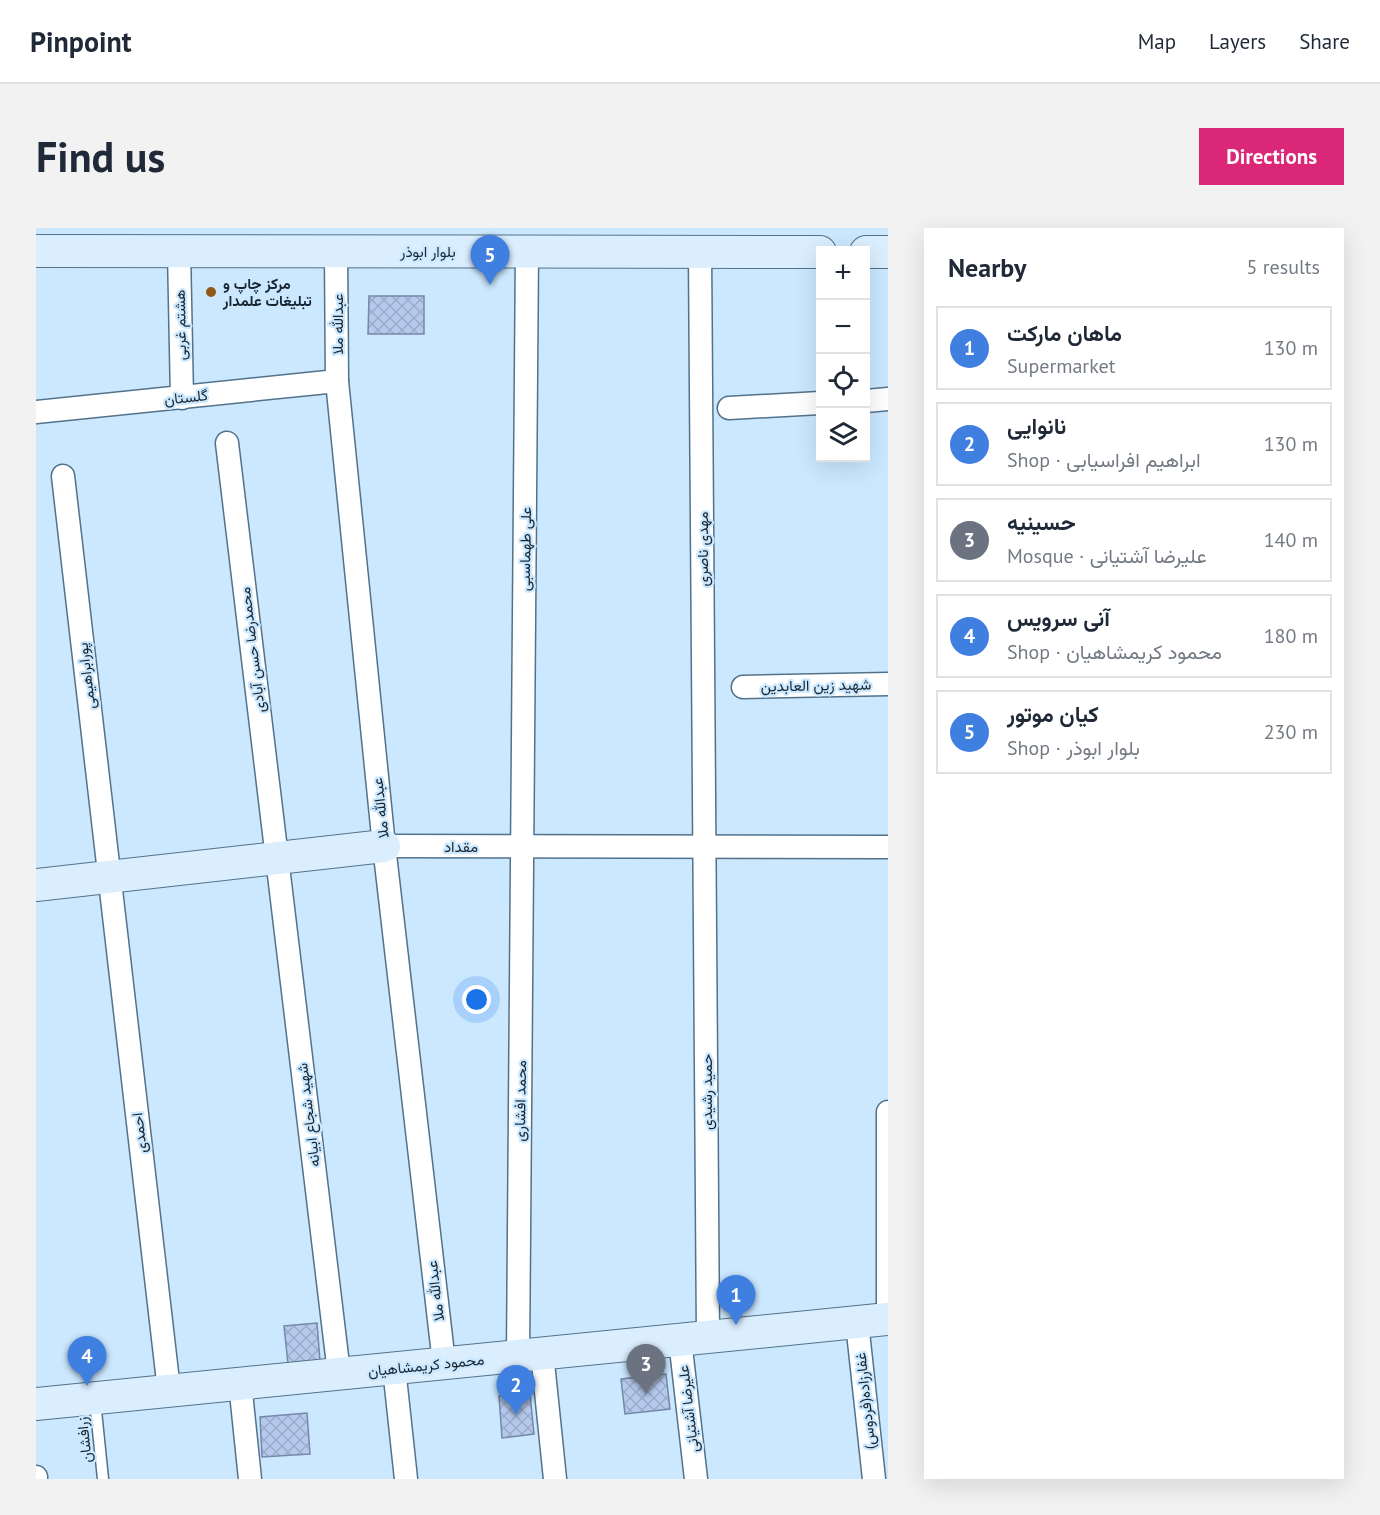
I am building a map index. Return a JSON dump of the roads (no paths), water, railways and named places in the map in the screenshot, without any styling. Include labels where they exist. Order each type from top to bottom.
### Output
[{"type":"street","name":"بلوار ابوذر","points":[[36,251],[816,252]]},
{"type":"street","name":"هشتم غربی","points":[[179,251],[182,398]]},
{"type":"street","name":"عبدالله ملا","points":[[336,251],[337,381],[384,846],[444,1363]]},
{"type":"street","name":"علی طهماسبی","points":[[522,846],[527,251]]},
{"type":"street","name":"مهدی ناصری","points":[[700,252],[704,846]]},
{"type":"street","points":[[870,252],[888,252]]},
{"type":"street","name":"گلستان","points":[[36,412],[337,381]]},
{"type":"street","points":[[870,401],[888,399]]},
{"type":"street","points":[[729,408],[816,403]]},
{"type":"street","name":"محمدرضا حسن آبادی","points":[[227,443],[277,858]]},
{"type":"street","name":"پورابراهیمی","points":[[63,476],[109,876]]},
{"type":"street","name":"شهید زین العابدین","points":[[743,687],[888,684]]},
{"type":"street","name":"مقداد","points":[[36,885],[384,846],[888,847]]},
{"type":"street","name":"محمد افشاری","points":[[522,846],[530,1354],[555,1479]]},
{"type":"street","name":"حمید رشیدی","points":[[694,1339],[704,846]]},
{"type":"street","name":"شهید شجاع ابیانه","points":[[277,858],[339,1373]]},
{"type":"street","name":"احمدی","points":[[109,876],[169,1390]]},
{"type":"street","points":[[888,1112],[888,1319]]},
{"type":"street","name":"محمود کریمشاهیان","points":[[36,1404],[888,1319]]},
{"type":"street","name":"غفارزاده(فردوس)","points":[[857,1323],[874,1479]]},
{"type":"street","name":"علیرضا آشتیانی","points":[[694,1339],[696,1479]]},
{"type":"street","points":[[394,1368],[406,1479]]},
{"type":"street","points":[[240,1383],[250,1479]]},
{"type":"lane","name":"زرافشان","points":[[95,1398],[103,1479]]},
{"type":"place","name":"کیان موتور","points":[[490,285]]},
{"type":"place","name":"مرکز چاپ و تبلیغات علمدار","points":[[211,292]]},
{"type":"place","name":"ماهان مارکت","points":[[736,1325]]},
{"type":"place","name":"آنی سرویس","points":[[87,1386]]},
{"type":"place","name":"حسینیه","points":[[646,1394]]},
{"type":"place","name":"نانوایی","points":[[516,1415]]}]
